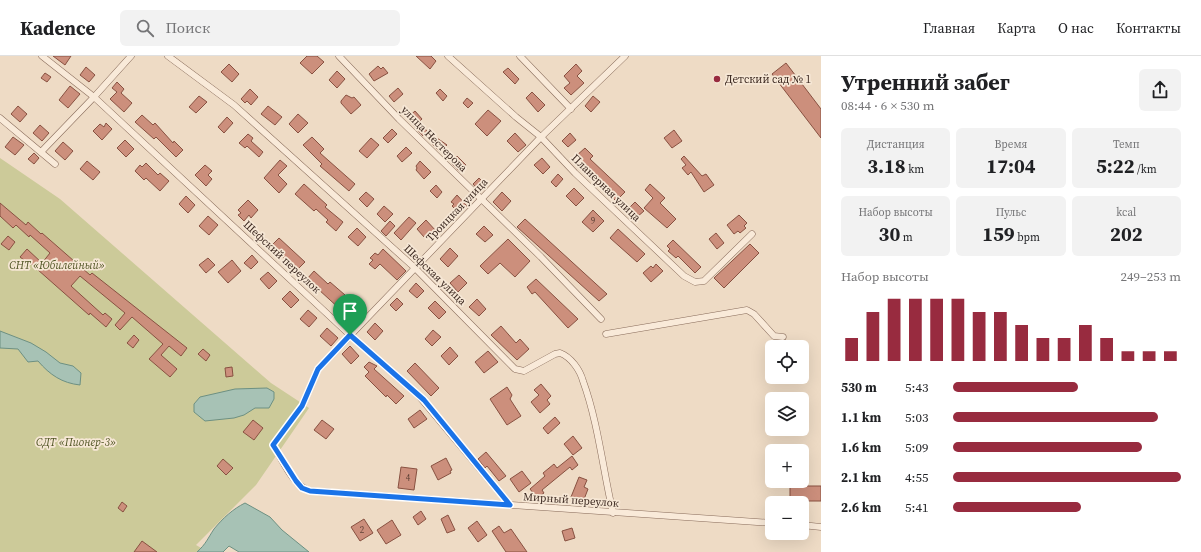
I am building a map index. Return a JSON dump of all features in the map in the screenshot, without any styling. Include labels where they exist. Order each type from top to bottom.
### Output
[{"type":"street","name":"Шефский переулок","points":[[42,56],[94,97],[350,335],[424,400],[510,505]]},
{"type":"street","points":[[41,152],[131,56]]},
{"type":"street","name":"Шефская улица","points":[[168,56],[234,105],[415,268],[515,369],[524,371],[555,354],[560,353],[569,359],[583,380],[598,438],[613,513]]},
{"type":"street","name":"улица Нестерова","points":[[339,56],[399,120],[481,201],[541,257],[602,319]]},
{"type":"street","name":"Планерная улица","points":[[448,56],[516,117],[541,137],[575,173],[675,268],[696,282],[704,281],[752,234]]},
{"type":"street","points":[[520,56],[571,109]]},
{"type":"street","name":"Троицкая улица","points":[[273,445],[302,406],[318,369],[541,137],[625,56]]},
{"type":"street","points":[[0,118],[55,164]]},
{"type":"street","points":[[606,334],[747,310],[754,314],[774,336],[782,337]]},
{"type":"street","name":"Мирный переулок","points":[[273,445],[296,481],[302,488],[310,491],[765,524]]},
{"type":"street","points":[[809,525],[821,526]]},
{"type":"green space","points":[[0,158],[60,199],[271,383],[309,408],[256,485],[196,545],[208,552],[0,552]]},
{"type":"shaded area","points":[[0,331],[31,343],[60,363],[73,366],[81,373],[80,385],[57,378],[38,361],[28,362],[18,349],[0,348]]},
{"type":"shaded area","points":[[267,388],[274,392],[274,399],[269,408],[255,408],[244,415],[234,418],[205,421],[194,412],[194,404],[200,397],[235,389]]},
{"type":"shaded area","points":[[245,503],[270,517],[282,530],[309,552],[239,552],[229,546],[223,552],[197,552],[205,544],[221,521],[232,511]]},
{"type":"building","points":[[53,56],[71,56],[65,65]]},
{"type":"building","points":[[307,56],[317,56],[324,62],[312,74],[300,63]]},
{"type":"building","points":[[416,56],[431,56],[436,61],[430,69]]},
{"type":"building","points":[[786,63],[821,109],[821,138],[772,74]]},
{"type":"building","points":[[229,64],[239,74],[232,82],[221,72]]},
{"type":"building","points":[[576,64],[582,71],[577,76],[584,83],[571,95],[564,88],[570,83],[564,76]]},
{"type":"building","points":[[378,66],[381,69],[383,67],[388,73],[374,81],[369,74]]},
{"type":"building","points":[[86,67],[95,75],[89,82],[80,75]]},
{"type":"building","points":[[508,68],[519,79],[515,84],[503,72]]},
{"type":"building","points":[[337,71],[345,79],[337,88],[329,80]]},
{"type":"building","points":[[45,73],[51,77],[47,82],[41,78]]},
{"type":"building","points":[[117,82],[124,89],[121,93],[132,103],[124,112],[110,99],[117,92],[112,88]]},
{"type":"building","points":[[70,86],[80,94],[68,108],[59,100]]},
{"type":"building","points":[[398,88],[403,94],[394,102],[389,96]]},
{"type":"building","points":[[250,89],[258,97],[251,105],[247,101],[245,103],[241,99]]},
{"type":"building","points":[[440,89],[447,96],[443,101],[436,93]]},
{"type":"building","points":[[532,92],[545,105],[538,112],[526,98]]},
{"type":"building","points":[[346,95],[352,98],[354,97],[361,105],[351,114],[341,103]]},
{"type":"building","points":[[199,96],[207,102],[196,113],[189,107]]},
{"type":"building","points":[[593,96],[600,102],[591,112],[585,106]]},
{"type":"building","points":[[467,98],[473,103],[468,108],[463,103]]},
{"type":"building","points":[[18,106],[27,114],[20,122],[11,114]]},
{"type":"building","points":[[268,106],[282,117],[275,125],[261,114]]},
{"type":"building","points":[[488,110],[501,121],[487,136],[475,124]]},
{"type":"building","points":[[415,111],[422,119],[419,122],[427,131],[423,136],[407,118]]},
{"type":"building","points":[[298,114],[308,123],[298,133],[289,124]]},
{"type":"building","points":[[142,115],[153,125],[155,123],[173,143],[174,141],[183,150],[176,157],[156,137],[154,139],[135,122]]},
{"type":"building","points":[[227,117],[233,123],[224,133],[218,127]]},
{"type":"building","points":[[106,123],[112,129],[102,140],[93,131],[100,124],[104,127]]},
{"type":"building","points":[[40,125],[49,133],[42,141],[33,133]]},
{"type":"building","points":[[392,129],[397,134],[388,143],[383,138]]},
{"type":"building","points":[[674,130],[682,141],[672,148],[664,138]]},
{"type":"building","points":[[515,133],[526,145],[518,152],[507,141]]},
{"type":"building","points":[[570,133],[576,140],[568,147],[562,141]]},
{"type":"building","points":[[248,134],[253,138],[251,141],[263,152],[259,157],[247,146],[245,148],[239,143]]},
{"type":"building","points":[[13,137],[24,145],[15,155],[5,147]]},
{"type":"building","points":[[312,137],[324,149],[320,153],[355,184],[349,191],[320,166],[322,164],[303,145]]},
{"type":"building","points":[[371,138],[379,145],[367,158],[359,151]]},
{"type":"building","points":[[437,138],[447,145],[440,152],[432,144]]},
{"type":"building","points":[[125,140],[134,149],[126,157],[117,148]]},
{"type":"building","points":[[63,142],[73,151],[65,160],[55,151]]},
{"type":"building","points":[[406,147],[412,153],[402,162],[397,156]]},
{"type":"building","points":[[585,148],[593,156],[590,159],[625,192],[616,201],[607,192],[609,190],[576,156]]},
{"type":"building","points":[[34,153],[39,158],[34,164],[28,159]]},
{"type":"building","points":[[457,156],[466,165],[460,172],[451,163]]},
{"type":"building","points":[[684,156],[702,176],[706,174],[714,185],[704,192],[691,172],[688,175],[682,168],[686,165],[681,159]]},
{"type":"building","points":[[542,158],[550,167],[543,174],[534,165]]},
{"type":"building","points":[[280,160],[287,166],[278,175],[287,184],[279,193],[264,178]]},
{"type":"building","points":[[87,161],[100,172],[93,180],[80,169]]},
{"type":"building","points":[[420,161],[431,172],[424,179],[416,170],[416,166]]},
{"type":"building","points":[[146,163],[158,175],[160,173],[169,181],[160,191],[146,178],[144,180],[135,171],[140,165],[142,167]]},
{"type":"building","points":[[205,165],[212,171],[208,175],[212,179],[206,186],[195,175]]},
{"type":"building","points":[[558,174],[563,179],[556,187],[551,182]]},
{"type":"building","points":[[479,178],[487,186],[480,192],[473,184]]},
{"type":"building","points":[[304,184],[327,205],[325,207],[343,222],[336,231],[326,222],[328,220],[316,209],[314,211],[295,194]]},
{"type":"building","points":[[650,184],[665,198],[660,203],[676,219],[667,228],[644,208],[653,198],[645,190]]},
{"type":"building","points":[[436,185],[442,192],[437,198],[430,191]]},
{"type":"building","points":[[574,188],[584,198],[576,206],[566,196]]},
{"type":"building","points":[[366,192],[374,199],[367,207],[359,199]]},
{"type":"building","points":[[502,192],[511,201],[502,211],[493,202]]},
{"type":"building","points":[[457,195],[467,206],[459,213],[452,206],[454,204],[451,202]]},
{"type":"building","points":[[186,196],[195,205],[188,213],[179,204]]},
{"type":"building","points":[[248,200],[258,210],[251,218],[249,215],[244,221],[238,215],[241,213],[238,210]]},
{"type":"building","points":[[635,202],[644,211],[637,217],[629,208]]},
{"type":"building","points":[[0,203],[26,225],[28,222],[90,275],[92,273],[187,348],[181,356],[169,346],[161,355],[177,369],[170,377],[149,359],[163,344],[132,317],[120,330],[115,325],[125,313],[80,276],[71,286],[103,315],[105,313],[112,319],[106,327],[90,313],[89,315],[29,262],[28,263],[20,257],[27,249],[42,263],[50,253],[30,235],[29,237],[16,225],[13,228],[0,216]]},
{"type":"building","points":[[384,206],[393,214],[385,222],[377,214]]},
{"type":"building","points":[[593,210],[604,221],[593,232],[582,222]]},
{"type":"building","points":[[739,215],[747,223],[744,226],[746,228],[740,233],[738,231],[734,234],[727,225]]},
{"type":"building","points":[[208,216],[218,225],[209,235],[199,226]]},
{"type":"building","points":[[409,217],[416,223],[401,240],[394,233]]},
{"type":"building","points":[[525,219],[607,294],[599,301],[517,227]]},
{"type":"building","points":[[426,220],[436,231],[430,237],[427,234],[424,237],[417,229]]},
{"type":"building","points":[[390,221],[395,226],[386,236],[381,231]]},
{"type":"building","points":[[484,226],[493,235],[485,242],[476,234]]},
{"type":"building","points":[[357,228],[366,237],[358,246],[348,237]]},
{"type":"building","points":[[618,229],[645,254],[637,262],[610,238]]},
{"type":"building","points":[[716,233],[724,243],[717,249],[709,239]]},
{"type":"building","points":[[8,236],[15,242],[9,250],[1,244]]},
{"type":"building","points":[[279,238],[305,262],[297,270],[271,246]]},
{"type":"building","points":[[508,239],[530,261],[515,277],[500,263],[488,274],[480,266]]},
{"type":"building","points":[[673,240],[701,267],[695,273],[678,256],[676,258],[668,251],[670,249],[667,246]]},
{"type":"building","points":[[750,244],[759,253],[724,288],[714,278]]},
{"type":"building","points":[[450,248],[458,256],[448,267],[440,259]]},
{"type":"building","points":[[383,249],[406,271],[397,280],[380,264],[375,269],[369,264],[373,260],[370,258],[375,253],[378,255]]},
{"type":"building","points":[[252,255],[258,262],[251,269],[244,263]]},
{"type":"building","points":[[208,258],[215,265],[206,273],[199,265]]},
{"type":"building","points":[[232,260],[241,271],[228,283],[218,272]]},
{"type":"building","points":[[656,264],[663,271],[651,282],[643,273],[651,266],[653,268]]},
{"type":"building","points":[[314,271],[328,284],[330,282],[345,295],[342,299],[357,313],[352,320],[307,279]]},
{"type":"building","points":[[268,272],[277,281],[269,289],[260,279]]},
{"type":"building","points":[[459,275],[467,283],[458,292],[450,283]]},
{"type":"building","points":[[536,279],[578,319],[568,328],[535,292],[532,294],[527,287]]},
{"type":"building","points":[[416,283],[424,291],[417,298],[409,291]]},
{"type":"building","points":[[290,291],[299,300],[291,308],[282,299]]},
{"type":"building","points":[[397,298],[403,304],[396,311],[390,305]]},
{"type":"building","points":[[477,299],[486,309],[479,316],[469,307]]},
{"type":"building","points":[[435,301],[446,312],[439,319],[428,308]]},
{"type":"building","points":[[308,310],[317,318],[309,327],[300,319]]},
{"type":"building","points":[[375,323],[383,331],[375,340],[367,332]]},
{"type":"building","points":[[501,326],[516,343],[520,339],[529,349],[517,360],[491,335]]},
{"type":"building","points":[[327,328],[338,338],[331,346],[320,336]]},
{"type":"building","points":[[433,330],[441,337],[432,346],[425,339]]},
{"type":"building","points":[[134,335],[139,340],[133,348],[127,343]]},
{"type":"building","points":[[350,346],[359,356],[351,364],[342,354]]},
{"type":"building","points":[[450,347],[458,356],[449,365],[441,356]]},
{"type":"building","points":[[203,349],[210,355],[206,361],[198,354]]},
{"type":"building","points":[[488,351],[498,362],[484,373],[475,362]]},
{"type":"building","points":[[369,362],[377,366],[374,369],[404,396],[396,404],[387,395],[386,397],[365,376],[369,372],[364,367]]},
{"type":"building","points":[[415,363],[439,388],[431,396],[407,371]]},
{"type":"building","points":[[232,367],[233,376],[226,377],[225,368]]},
{"type":"building","points":[[541,384],[551,396],[547,400],[550,404],[540,413],[531,402],[539,395],[534,390]]},
{"type":"building","points":[[507,387],[512,395],[510,399],[521,416],[507,425],[490,399]]},
{"type":"building","points":[[420,410],[427,419],[414,428],[408,419]]},
{"type":"building","points":[[555,417],[560,423],[548,434],[543,428]]},
{"type":"building","points":[[253,420],[263,428],[254,440],[243,432]]},
{"type":"building","points":[[322,420],[334,429],[326,439],[314,430]]},
{"type":"building","points":[[573,436],[582,448],[573,455],[564,444]]},
{"type":"building","points":[[486,452],[506,476],[499,481],[487,466],[485,468],[478,459]]},
{"type":"building","points":[[572,456],[578,465],[572,470],[570,467],[542,490],[544,493],[537,498],[530,489],[545,476],[543,473],[554,464],[557,468]]},
{"type":"building","points":[[446,458],[452,470],[450,471],[451,473],[438,480],[431,466]]},
{"type":"building","points":[[223,459],[233,468],[226,475],[217,466]]},
{"type":"building","points":[[401,467],[417,469],[414,490],[398,488]]},
{"type":"building","points":[[522,471],[531,483],[519,492],[510,479]]},
{"type":"building","points":[[579,477],[587,480],[584,487],[588,489],[583,502],[571,497]]},
{"type":"building","points":[[809,486],[821,486],[821,501],[809,501],[809,496],[790,496],[790,488],[809,488]]},
{"type":"building","points":[[122,502],[127,506],[123,512],[118,508]]},
{"type":"building","points":[[421,511],[426,519],[418,525],[413,517]]},
{"type":"building","points":[[448,515],[455,530],[447,533],[441,519]]},
{"type":"building","points":[[364,519],[373,533],[360,541],[351,527]]},
{"type":"building","points":[[392,520],[401,535],[386,544],[377,530]]},
{"type":"building","points":[[477,521],[487,535],[478,542],[468,528]]},
{"type":"building","points":[[499,526],[504,533],[511,529],[527,552],[506,552],[492,531]]},
{"type":"building","points":[[572,528],[575,538],[565,541],[562,531]]},
{"type":"building","points":[[142,541],[157,552],[134,552]]},
{"type":"place","name":"Детский сад № 1","points":[[717,79]]},
{"type":"route","points":[[350,335],[424,400],[510,505],[456,500],[310,491],[302,488],[273,445],[302,406],[318,369],[350,335]]},
{"type":"park label","name":"СНТ «Юбилейный»","points":[[57,265]]},
{"type":"park label","name":"СДТ «Пионер-3»","points":[[76,442]]}]
